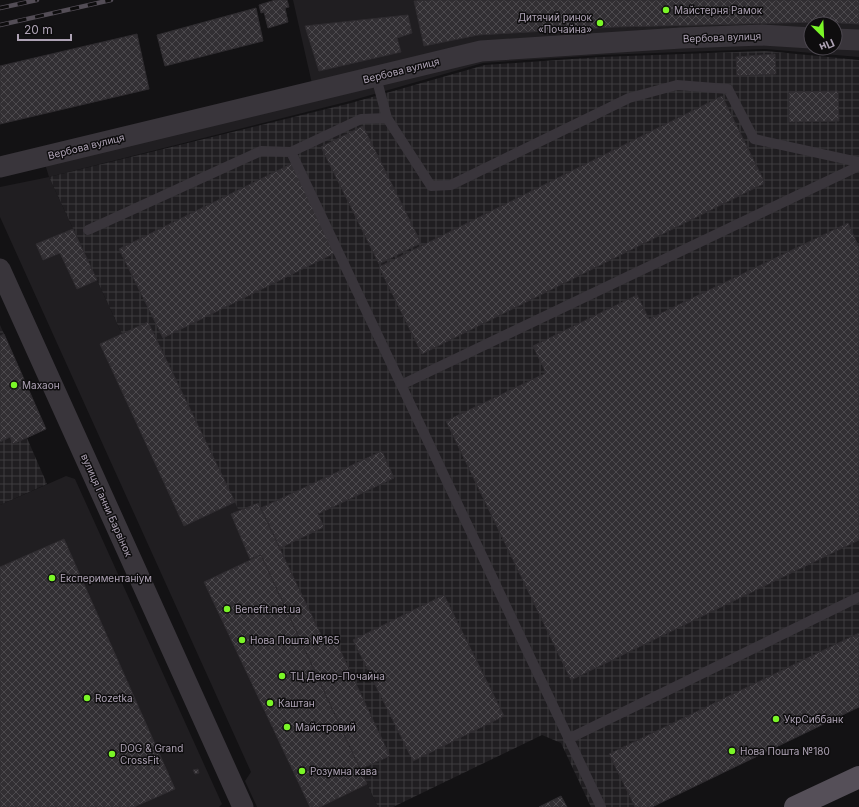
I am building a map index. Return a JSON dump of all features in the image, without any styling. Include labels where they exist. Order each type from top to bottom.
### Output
[{"type":"main road","points":[[795,807],[859,777]]},
{"type":"street","name":"Вербова вулиця","points":[[0,167],[376,77],[481,50],[681,38],[762,35],[803,38]]},
{"type":"street","points":[[843,39],[859,40]]},
{"type":"street","name":"вулиця Ганни Барвінок","points":[[0,269],[243,807]]},
{"type":"lane","points":[[376,77],[387,118],[431,186],[451,185],[629,98],[677,85],[728,89],[754,139],[859,162]]},
{"type":"lane","points":[[88,230],[262,151],[291,152],[361,119],[387,118]]},
{"type":"lane","points":[[291,152],[601,807]]},
{"type":"lane","points":[[401,385],[859,166]]},
{"type":"lane","points":[[568,739],[859,597]]},
{"type":"shaded area","points":[[293,0],[859,0],[859,57],[843,56],[843,16],[803,16],[803,52],[765,49],[602,55],[483,63],[350,101],[49,177],[45,164],[315,97]]},
{"type":"shaded area","points":[[766,51],[803,55],[803,56],[859,60],[859,633],[609,754],[635,807],[591,807],[561,743],[542,735],[393,807],[378,807],[360,769],[390,756],[334,637],[324,641],[258,503],[239,511],[148,322],[122,334],[49,177],[351,103],[485,65],[601,57]]},
{"type":"shaded area","points":[[49,177],[122,334],[148,322],[239,510],[258,503],[323,641],[334,637],[390,756],[360,769],[378,807],[257,807],[245,781],[251,772],[0,217],[0,187]]},
{"type":"shaded area","points":[[0,325],[46,429],[27,438],[47,484],[0,505]]},
{"type":"shaded area","points":[[66,476],[75,479],[222,804],[219,807],[0,807],[0,505]]},
{"type":"building","points":[[275,0],[287,0],[289,7],[285,8],[288,22],[268,28],[264,12],[261,13],[259,5]]},
{"type":"building","name":"Дитячий ринок «Почайна»","points":[[859,0],[859,24],[843,23],[843,16],[803,16],[803,22],[615,27],[478,35],[424,46],[414,1]]},
{"type":"building","points":[[256,8],[263,41],[165,66],[157,35]]},
{"type":"building","points":[[408,15],[412,33],[397,38],[401,52],[319,71],[305,26]]},
{"type":"building","points":[[137,34],[149,89],[0,124],[0,66]]},
{"type":"building","points":[[775,54],[776,74],[737,76],[736,57]]},
{"type":"building","points":[[838,91],[839,121],[789,122],[789,92]]},
{"type":"building","points":[[722,96],[765,183],[422,354],[379,267]]},
{"type":"building","points":[[363,126],[421,243],[379,264],[321,147]]},
{"type":"building","points":[[293,163],[337,252],[163,338],[119,249]]},
{"type":"building","points":[[848,223],[859,247],[859,540],[571,680],[446,421],[546,373],[533,346],[637,295],[649,319]]},
{"type":"building","points":[[73,229],[97,280],[77,289],[60,253],[43,260],[36,244]]},
{"type":"building","points":[[148,322],[235,502],[184,526],[100,344]]},
{"type":"building","points":[[4,334],[46,429],[13,444],[10,437],[0,442],[0,336]]},
{"type":"building","points":[[382,451],[394,478],[318,514],[324,527],[280,548],[261,508]]},
{"type":"building","points":[[258,503],[324,641],[334,637],[390,756],[360,769],[261,555],[250,559],[231,514]]},
{"type":"building","points":[[64,539],[175,789],[134,807],[0,807],[0,567]]},
{"type":"building","name":"ТЦ Декор-Почайна","points":[[261,555],[367,784],[320,807],[310,807],[204,582]]},
{"type":"building","points":[[444,595],[504,716],[413,761],[353,640]]},
{"type":"building","points":[[859,633],[859,707],[652,807],[635,807],[609,754]]},
{"type":"building","points":[[198,769],[199,773],[195,774],[193,770]]},
{"type":"building","points":[[561,796],[567,807],[539,807]]},
{"type":"railway","points":[[0,8],[37,0]]},
{"type":"railway","points":[[0,25],[111,0]]},
{"type":"place","name":"Майстерня Рамок","points":[[666,10]]},
{"type":"place","name":"Дитячий ринок «Почайна»","points":[[600,23]]},
{"type":"place","name":"Махаон","points":[[14,385]]},
{"type":"place","name":"Експериментаніум","points":[[52,578]]},
{"type":"place","name":"Benefit.net.ua","points":[[227,609]]},
{"type":"place","name":"Нова Пошта №165","points":[[242,640]]},
{"type":"place","name":"ТЦ Декор-Почайна","points":[[282,676]]},
{"type":"place","name":"Rozetka","points":[[87,698]]},
{"type":"place","name":"Каштан","points":[[270,703]]},
{"type":"place","name":"УкрСиббанк","points":[[776,719]]},
{"type":"place","name":"Майстровий","points":[[287,727]]},
{"type":"place","name":"Нова Пошта №180","points":[[732,751]]},
{"type":"place","name":"DOG & Grand CrossFit","points":[[112,754]]},
{"type":"place","name":"Розумна кава","points":[[302,771]]}]
